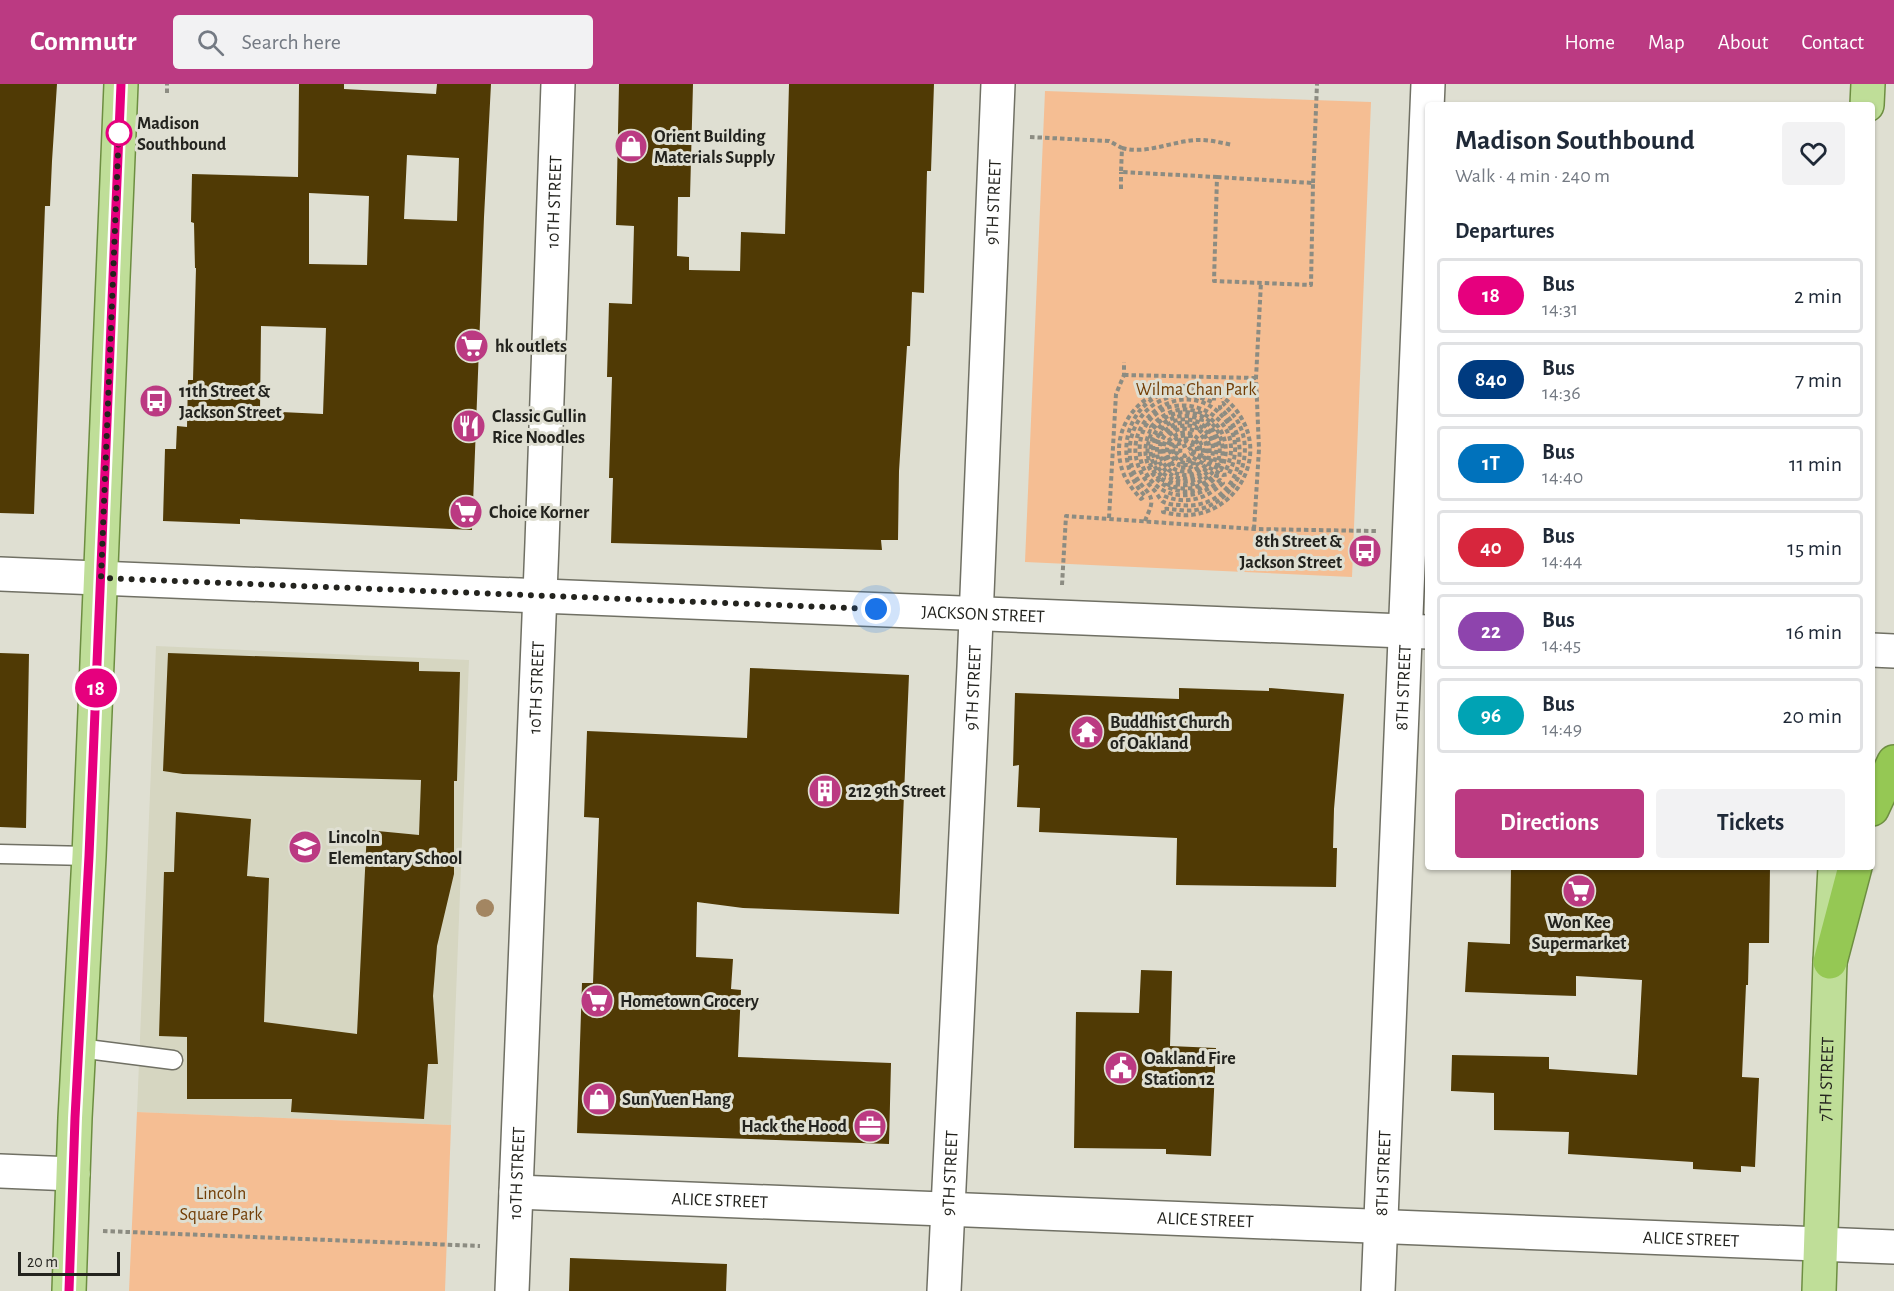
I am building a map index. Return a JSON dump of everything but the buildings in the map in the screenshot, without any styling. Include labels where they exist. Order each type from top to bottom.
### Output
[{"type":"highway","points":[[1875,803],[1894,762]]},
{"type":"highway","points":[[1830,963],[1854,870]]},
{"type":"main road","points":[[69,1291],[121,84]]},
{"type":"main road","points":[[1867,102],[1868,84]]},
{"type":"main road","name":"7TH STREET","points":[[1819,1291],[1835,870]]},
{"type":"street","name":"10TH STREET","points":[[512,1291],[558,84]]},
{"type":"street","name":"9TH STREET","points":[[944,1291],[998,84]]},
{"type":"street","name":"8TH STREET","points":[[1427,102],[1428,84]]},
{"type":"street","name":"8TH STREET","points":[[1378,1291],[1417,631],[1409,532],[1425,155]]},
{"type":"street","name":"JACKSON STREET","points":[[0,574],[1417,631]]},
{"type":"street","points":[[1875,650],[1894,651]]},
{"type":"street","points":[[0,1171],[73,1174]]},
{"type":"street","name":"ALICE STREET","points":[[516,1192],[1894,1248]]},
{"type":"lane","points":[[0,854],[89,856]]},
{"type":"lane","points":[[79,1048],[173,1060]]},
{"type":"path","points":[[167,84],[167,93]]},
{"type":"path","points":[[1217,177],[1214,281],[1311,285],[1317,84]]},
{"type":"path","points":[[996,136],[1109,141],[1134,152],[1180,142],[1202,140],[1233,145]]},
{"type":"path","points":[[1121,189],[1122,148]]},
{"type":"path","points":[[1121,172],[1313,183]]},
{"type":"path","points":[[1254,529],[1259,449],[1256,378],[1261,282]]},
{"type":"path","points":[[1109,518],[1116,394],[1124,375],[1124,362]]},
{"type":"path","points":[[1124,375],[1256,378]]},
{"type":"path","points":[[1145,521],[1152,502],[1137,479],[1130,458],[1130,447],[1136,426],[1149,408],[1168,398],[1191,395],[1212,402],[1215,397],[1192,390],[1169,392],[1148,403],[1133,421],[1127,437],[1125,454],[1131,477],[1144,496],[1142,499],[1126,477],[1121,465],[1121,438],[1130,414],[1139,404],[1161,389],[1187,385],[1206,389],[1224,398],[1242,418],[1247,430],[1250,456],[1248,469],[1230,497],[1214,509],[1189,516],[1163,512],[1166,508],[1189,511],[1212,505],[1222,498],[1238,480],[1245,457],[1242,433],[1238,422],[1223,404],[1220,408],[1233,423],[1238,434],[1240,457],[1233,479],[1217,496],[1207,501],[1184,506],[1162,501],[1147,484],[1137,465],[1135,444],[1137,434],[1148,416],[1156,409],[1175,401],[1196,401],[1215,410],[1229,425],[1235,446],[1235,456],[1229,474],[1223,476],[1208,467],[1202,474],[1191,478],[1171,475],[1173,472],[1185,476],[1195,474],[1206,465],[1192,457],[1181,459],[1176,453],[1176,447],[1173,446],[1178,460],[1185,463],[1192,460],[1194,463],[1179,464],[1178,467],[1189,468],[1198,464],[1200,466],[1189,472],[1180,472],[1169,465],[1163,453],[1165,441],[1169,442],[1168,456],[1173,464],[1175,462],[1170,455],[1171,446],[1177,438],[1185,435],[1191,436],[1190,439],[1183,438],[1176,443],[1189,442],[1194,452],[1197,453],[1197,447],[1193,442],[1195,439],[1200,446],[1200,454],[1203,456],[1204,448],[1201,441],[1193,434],[1182,432],[1174,435],[1170,440],[1168,437],[1176,430],[1196,431],[1196,428],[1180,425],[1163,437],[1160,453],[1163,463],[1170,471],[1168,473],[1158,459],[1157,447],[1160,437],[1157,435],[1154,453],[1161,471],[1178,482],[1192,482],[1204,477],[1209,471],[1212,473],[1199,483],[1185,486],[1168,481],[1169,486],[1193,488],[1207,482],[1214,475],[1217,476],[1201,488],[1185,492],[1176,490],[1161,483],[1154,477],[1146,463],[1144,446],[1150,431],[1152,432],[1147,446],[1149,462],[1162,482],[1164,478],[1152,461],[1150,447],[1152,439],[1159,427],[1171,418],[1192,416],[1202,420],[1201,423],[1192,419],[1179,419],[1167,424],[1159,432],[1162,434],[1169,427],[1180,422],[1197,424],[1210,436],[1213,448],[1211,461],[1215,463],[1216,441],[1204,425],[1206,422],[1212,427],[1219,440],[1220,454],[1217,464],[1220,466],[1223,455],[1222,439],[1208,419],[1194,413],[1178,413],[1163,419],[1153,429],[1151,427],[1169,413],[1186,409],[1194,410],[1210,417],[1220,430],[1226,447],[1221,471],[1208,463],[1210,448],[1207,438],[1201,431],[1199,433],[1206,444],[1206,458],[1204,460],[1190,453]]},
{"type":"path","points":[[1164,496],[1185,501],[1195,500],[1214,492],[1223,483],[1220,480],[1203,493],[1185,496],[1166,492],[1151,481],[1140,455],[1142,436],[1152,419],[1167,408],[1195,405],[1219,420],[1225,428],[1231,446],[1231,456],[1226,470]]},
{"type":"path","points":[[1064,556],[1066,516],[1254,529],[1409,532]]},
{"type":"path","points":[[71,1230],[513,1248]]},
{"type":"shaded area","name":"Lincoln Elementary School","points":[[156,646],[469,660],[451,1125],[137,1112]]},
{"type":"green space","name":"Wilma Chan Park","points":[[1045,91],[1371,102],[1352,577],[1025,562]]},
{"type":"green space","name":"Lincoln Square Park","points":[[137,1112],[451,1125],[445,1291],[129,1291]]},
{"type":"bus line","name":"18","points":[[69,1291],[121,84]]},
{"type":"place","name":"Madison Southbound","points":[[119,133]]},
{"type":"place","name":"Orient Building Materials Supply","points":[[631,146]]},
{"type":"place","name":"hk outlets","points":[[472,346]]},
{"type":"place","name":"11th Street & Jackson Street","points":[[156,401]]},
{"type":"place","name":"Classic Gullin Rice Noodles","points":[[469,426]]},
{"type":"place","name":"Choice Korner","points":[[466,512]]},
{"type":"place","name":"8th Street & Jackson Street","points":[[1365,551]]},
{"type":"place","name":"Buddhist Church of Oakland","points":[[1087,732]]},
{"type":"place","name":"212 9th Street","points":[[825,791]]},
{"type":"place","name":"Lincoln Elementary School","points":[[305,847]]},
{"type":"place","name":"Won Kee Supermarket","points":[[1579,891]]},
{"type":"place","name":"Hometown Grocery","points":[[597,1001]]},
{"type":"place","name":"Oakland Fire Station 12","points":[[1121,1068]]},
{"type":"place","name":"Sun Yuen Hang","points":[[599,1099]]},
{"type":"place","name":"Hack the Hood","points":[[870,1126]]},
{"type":"route","points":[[119,133],[119,128],[101,578],[876,609]]}]
